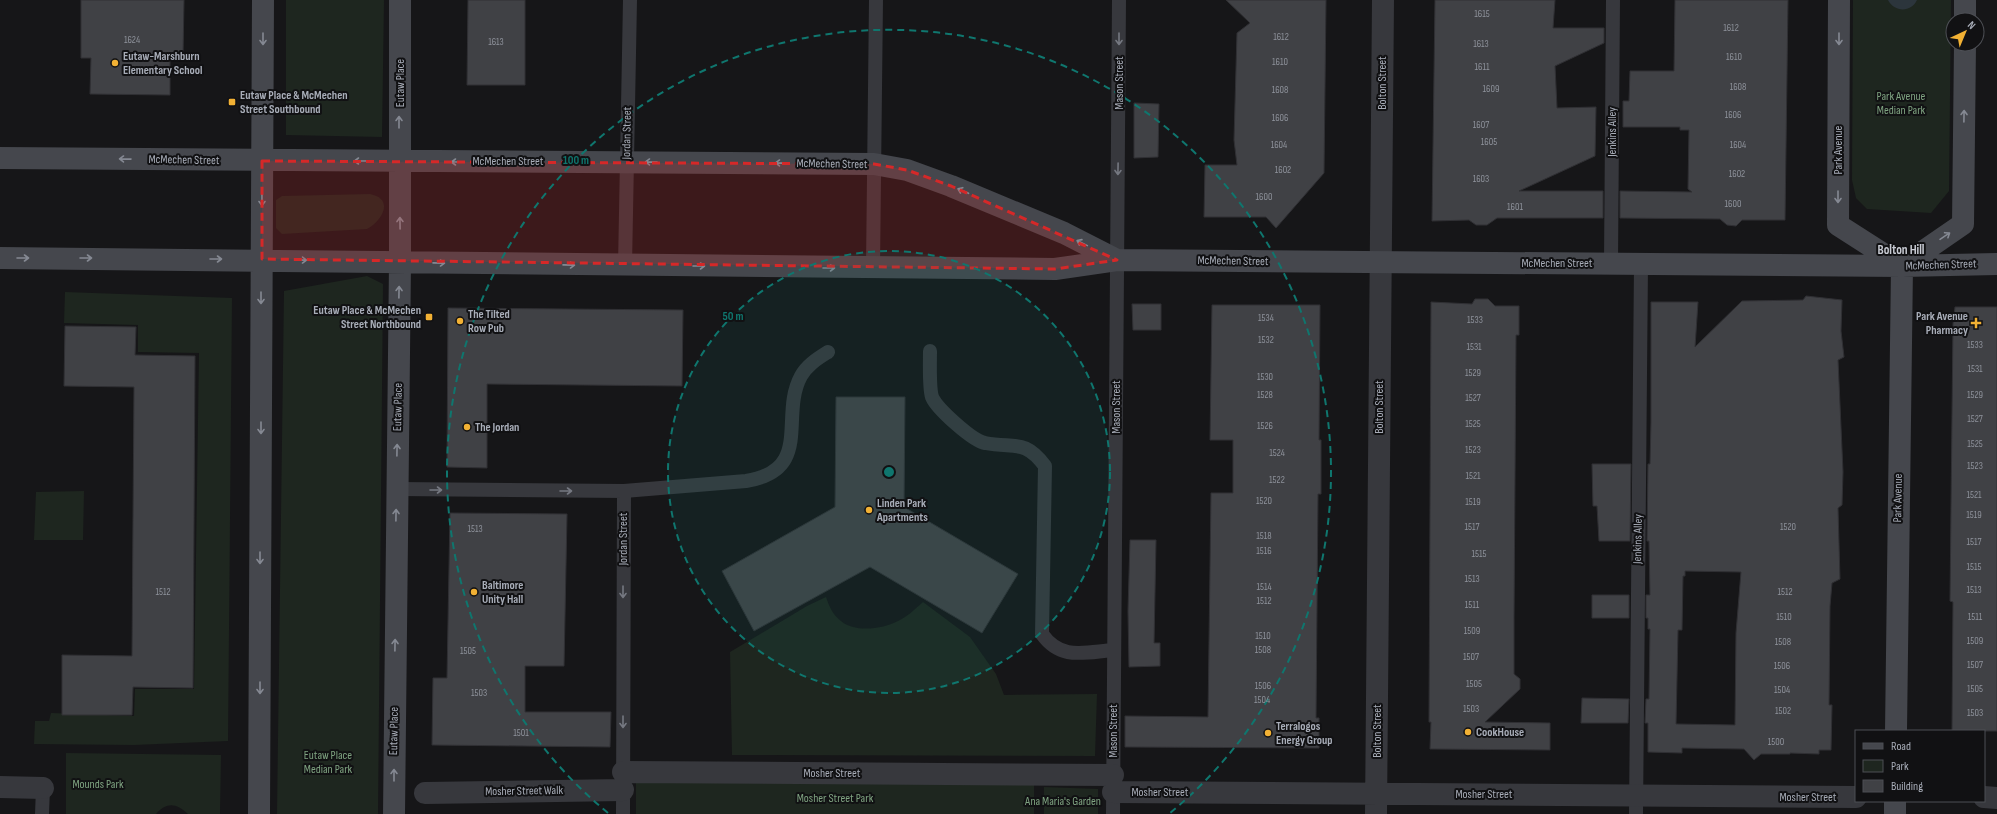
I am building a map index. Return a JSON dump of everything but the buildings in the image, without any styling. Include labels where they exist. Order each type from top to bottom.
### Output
[{"type":"street","points":[[259,814],[263,0]]},
{"type":"street","name":"Eutaw Place","points":[[394,814],[400,262],[400,0]]},
{"type":"street","name":"Bolton Street","points":[[1377,804],[1383,0]]},
{"type":"street","name":"Park Avenue","points":[[1839,0],[1838,225],[1902,266],[1896,730]]},
{"type":"street","points":[[1965,0],[1965,12]]},
{"type":"street","points":[[1902,266],[1963,224],[1965,52]]},
{"type":"street","name":"McMechen Street","points":[[0,158],[262,161],[627,161],[874,164],[907,170],[951,186],[1064,233],[1117,260]]},
{"type":"street","name":"McMechen Street","points":[[0,258],[262,260],[624,266],[1055,269],[1117,260],[1902,266],[1997,264]]},
{"type":"street","name":"Mosher Street","points":[[623,781],[1113,784],[1377,804],[1636,805],[1855,797]]},
{"type":"street","name":"Mosher Street Walk","points":[[425,793],[623,781]]},
{"type":"street","points":[[0,787],[43,788]]},
{"type":"street","points":[[1985,798],[1997,798]]},
{"type":"street","points":[[1895,802],[1895,814]]},
{"type":"lane","name":"Jordan Street","points":[[624,266],[630,0]]},
{"type":"lane","points":[[873,268],[876,0]]},
{"type":"lane","name":"Mason Street","points":[[1113,814],[1119,0]]},
{"type":"lane","name":"Jenkins Alley","points":[[1611,263],[1613,0]]},
{"type":"lane","name":"Jenkins Alley","points":[[1636,805],[1641,264]]},
{"type":"lane","points":[[930,351],[932,397],[943,412],[983,443],[1022,446],[1036,454],[1045,466],[1042,634],[1048,642],[1065,653],[1114,650]]},
{"type":"lane","points":[[397,489],[624,492],[760,479],[776,470],[791,448],[794,393],[801,376],[811,364],[828,352]]},
{"type":"lane","name":"Jordan Street","points":[[623,814],[624,492]]},
{"type":"lane","points":[[42,814],[43,788]]},
{"type":"highlighted area","points":[[262,161],[874,164],[907,170],[951,186],[1117,260],[1055,269],[262,259]]},
{"type":"green space","points":[[286,0],[384,0],[382,137],[286,135]]},
{"type":"green space","name":"Park Avenue Median Park","points":[[1853,0],[1951,0],[1951,12],[1945,12],[1945,52],[1950,52],[1949,191],[1931,213],[1867,209],[1856,198],[1852,180]]},
{"type":"green space","points":[[370,194],[382,200],[384,210],[377,221],[367,229],[282,234],[276,228],[276,200],[282,196]]},
{"type":"green space","name":"Eutaw Place Median Park","points":[[367,276],[383,284],[378,814],[277,814],[284,291]]},
{"type":"green space","points":[[65,292],[232,298],[228,741],[134,745],[34,744],[35,721],[49,721],[51,713],[134,716],[135,689],[194,689],[199,353],[138,352],[138,325],[64,323]]},
{"type":"green space","points":[[84,491],[83,540],[34,540],[36,492]]},
{"type":"green space","points":[[826,597],[828,604],[838,619],[847,625],[861,628],[877,628],[892,624],[911,613],[923,602],[970,637],[996,674],[1004,695],[1097,694],[1095,756],[732,755],[730,652],[807,606]]},
{"type":"green space","name":"Mounds Park","points":[[66,753],[221,755],[220,814],[188,814],[184,810],[172,805],[164,807],[156,814],[66,814]]},
{"type":"green space","name":"Mosher Street Park","points":[[636,781],[1034,781],[1034,814],[636,814]]},
{"type":"green space","name":"Ana Maria's Garden","points":[[1044,787],[1098,789],[1098,814],[1044,814]]},
{"type":"shaded area","points":[[1888,0],[1917,0],[1907,9],[1898,9]]},
{"type":"place","name":"Eutaw-Marshburn Elementary School","points":[[115,63]]},
{"type":"place","name":"Eutaw Place & McMechen Street Southbound","points":[[232,102]]},
{"type":"place","name":"Eutaw Place & McMechen Street Northbound","points":[[429,317]]},
{"type":"place","name":"The Tilted Row Pub","points":[[460,321]]},
{"type":"place","name":"Park Avenue Pharmacy","points":[[1976,323]]},
{"type":"place","name":"The Jordan","points":[[467,427]]},
{"type":"place","name":"Linden Park Apartments","points":[[869,510]]},
{"type":"place","name":"Baltimore Unity Hall","points":[[474,592]]},
{"type":"place","name":"CookHouse","points":[[1468,732]]},
{"type":"place","name":"Terralogos Energy Group","points":[[1268,733]]},
{"type":"district","name":"Bolton Hill","points":[[1901,250]]}]
